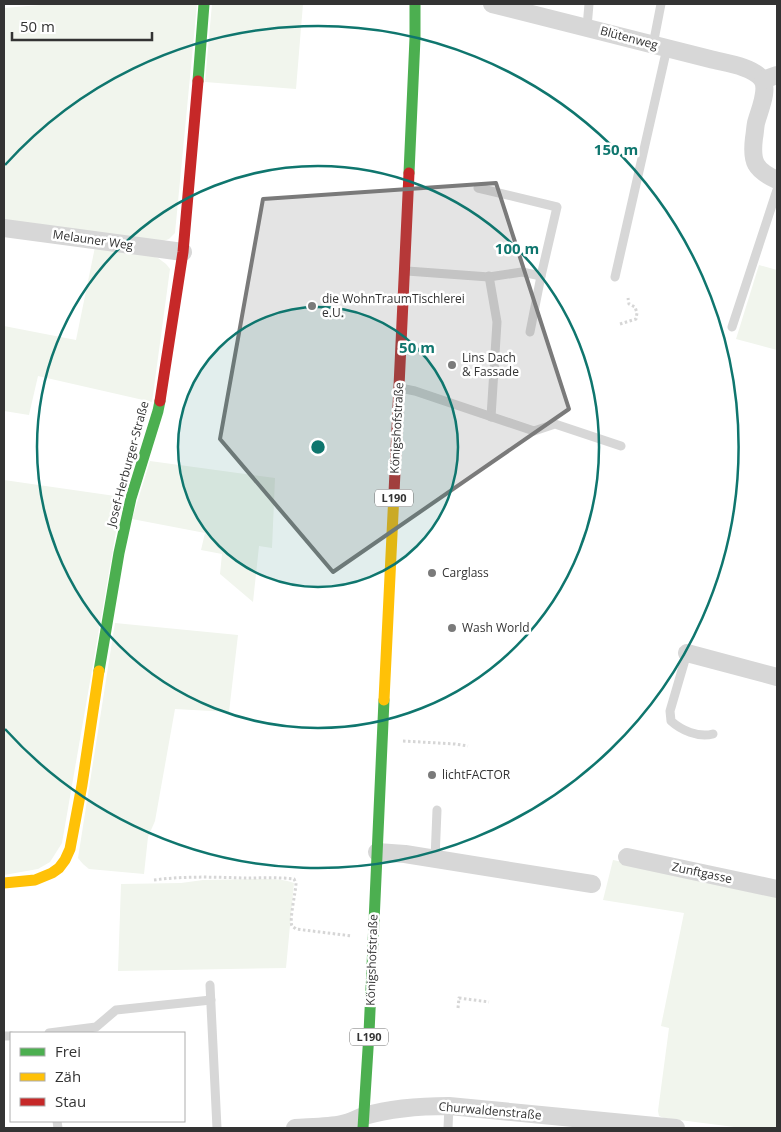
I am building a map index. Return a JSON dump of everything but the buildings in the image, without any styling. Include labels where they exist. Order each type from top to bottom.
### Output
[{"type":"main road","name":"Josef-Herburger-Straße","points":[[4,883],[33,880],[51,874],[60,866],[70,849],[126,517],[158,411],[183,252],[204,4]]},
{"type":"main road","name":"Königshofstraße","points":[[363,1122],[371,1008],[372,938],[415,38],[415,4]]},
{"type":"street","name":"Blütenweg","points":[[499,4],[770,77],[764,86],[764,96],[756,124],[752,157],[765,175],[777,180]]},
{"type":"street","name":"Melauner Weg","points":[[4,228],[183,252]]},
{"type":"street","points":[[687,653],[777,677]]},
{"type":"street","points":[[377,852],[405,854],[592,884]]},
{"type":"street","name":"Zunftgasse","points":[[627,857],[777,889]]},
{"type":"street","name":"Churwaldenstraße","points":[[295,1128],[363,1122],[410,1107],[460,1104],[542,1120],[669,1128]]},
{"type":"lane","points":[[587,27],[589,4]]},
{"type":"lane","points":[[615,278],[660,46],[661,4]]},
{"type":"lane","points":[[478,188],[557,207],[530,332]]},
{"type":"lane","points":[[732,327],[777,190]]},
{"type":"lane","points":[[404,271],[489,276],[522,272],[541,276]]},
{"type":"lane","points":[[489,276],[496,322],[491,417]]},
{"type":"lane","points":[[398,388],[415,391],[534,431],[555,424],[622,446]]},
{"type":"lane","points":[[687,653],[670,711],[671,721],[686,731],[707,736],[712,734]]},
{"type":"lane","points":[[435,859],[437,810]]},
{"type":"lane","points":[[210,985],[217,1128]]},
{"type":"lane","points":[[57,1032],[96,1027],[116,1010],[211,1000]]},
{"type":"lane","points":[[448,1128],[460,1104]]},
{"type":"path","points":[[620,324],[636,319],[635,307],[629,304],[628,298]]},
{"type":"path","points":[[398,740],[468,746]]},
{"type":"path","points":[[154,880],[201,877],[294,879],[296,883],[292,926],[296,929],[356,937]]},
{"type":"path","points":[[458,1008],[459,998],[489,1002]]},
{"type":"highlighted area","points":[[496,183],[569,409],[333,572],[220,439],[263,199]]},
{"type":"shaded area","points":[[52,4],[197,4],[175,233],[169,239],[161,242],[4,220],[4,8]]},
{"type":"shaded area","points":[[212,4],[303,4],[296,89],[205,82]]},
{"type":"shaded area","points":[[95,247],[146,254],[158,258],[170,269],[152,402],[38,376],[29,415],[4,411],[4,326],[76,340]]},
{"type":"shaded area","points":[[759,265],[777,270],[777,350],[736,339]]},
{"type":"shaded area","points":[[150,461],[275,478],[272,548],[259,546],[253,602],[220,574],[222,554],[201,550],[205,533],[132,519]]},
{"type":"shaded area","points":[[4,480],[122,497],[62,843],[50,862],[38,869],[4,875]]},
{"type":"shaded area","points":[[115,623],[238,635],[229,712],[175,709],[155,821],[148,837],[144,874],[89,869],[78,858]]},
{"type":"shaded area","points":[[613,860],[777,894],[777,1128],[742,1128],[659,1116],[658,1111],[669,1028],[661,1026],[684,913],[603,900]]},
{"type":"shaded area","points":[[261,879],[282,880],[294,883],[286,968],[118,971],[121,884]]},
{"type":"traffic: fast","points":[[198,81],[204,4]]},
{"type":"traffic: fast","points":[[409,173],[415,4]]},
{"type":"traffic: fast","points":[[99,671],[119,553],[131,498],[160,401]]},
{"type":"traffic: fast","points":[[363,1128],[384,700]]},
{"type":"traffic: slow","points":[[384,700],[394,493]]},
{"type":"traffic: slow","points":[[4,883],[35,880],[52,873],[59,868],[70,849],[82,785],[99,671]]},
{"type":"traffic: jam","points":[[160,401],[183,252],[198,81]]},
{"type":"traffic: jam","points":[[394,493],[409,173]]},
{"type":"place","name":"die WohnTraumTischlerei e.U.","points":[[312,306]]},
{"type":"place","name":"Lins Dach & Fassade","points":[[452,365]]},
{"type":"place","name":"Carglass","points":[[432,573]]},
{"type":"place","name":"Wash World","points":[[452,628]]},
{"type":"place","name":"lichtFACTOR","points":[[432,775]]}]
